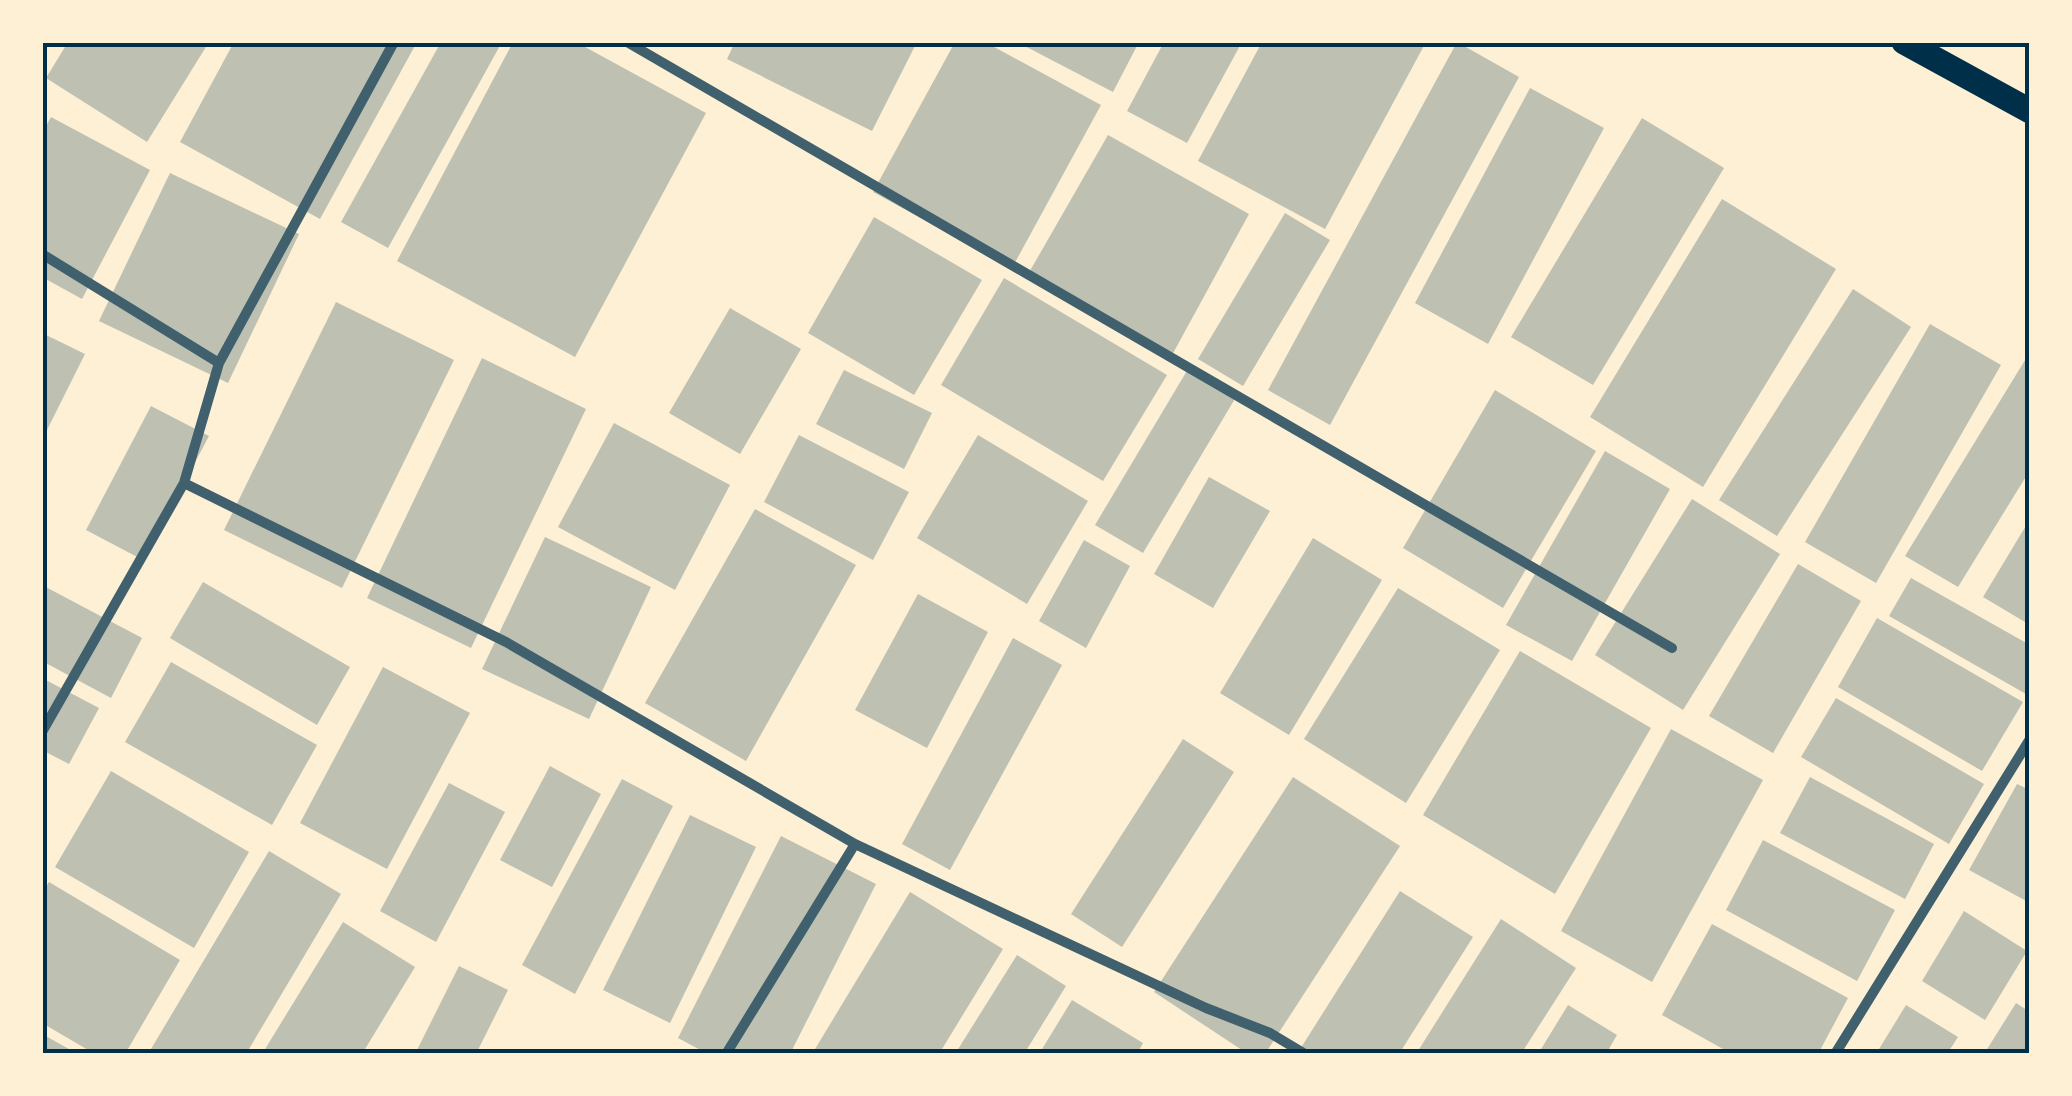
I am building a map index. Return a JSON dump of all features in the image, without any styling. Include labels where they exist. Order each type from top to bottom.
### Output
[{"type":"main road","points":[[1904,42],[2030,111]]},
{"type":"street","points":[[42,732],[184,484],[218,364],[394,42]]},
{"type":"street","points":[[627,42],[644,47],[1672,648]]},
{"type":"street","points":[[42,254],[218,364]]},
{"type":"street","points":[[184,484],[506,642],[855,844],[1306,1054]]},
{"type":"street","points":[[1835,1054],[2030,739]]},
{"type":"street","points":[[726,1054],[855,844]]},
{"type":"building","points":[[68,42],[209,42],[147,142],[46,78]]},
{"type":"building","points":[[234,42],[417,42],[320,219],[180,142]]},
{"type":"building","points":[[441,42],[502,42],[388,248],[341,222]]},
{"type":"building","points":[[513,42],[576,42],[706,113],[575,357],[397,261]]},
{"type":"building","points":[[735,42],[917,42],[872,131],[727,59]]},
{"type":"building","points":[[955,42],[985,42],[1101,105],[1012,268],[873,192]]},
{"type":"building","points":[[1017,42],[1139,42],[1113,92]]},
{"type":"building","points":[[1164,42],[1242,42],[1187,143],[1127,111]]},
{"type":"building","points":[[1262,42],[1426,42],[1325,229],[1198,161]]},
{"type":"building","points":[[1457,42],[1519,77],[1330,425],[1268,390]]},
{"type":"building","points":[[1530,88],[1604,128],[1488,344],[1415,303]]},
{"type":"building","points":[[51,117],[150,170],[82,299],[42,277],[42,133]]},
{"type":"building","points":[[1642,118],[1724,168],[1593,385],[1511,337]]},
{"type":"building","points":[[1108,135],[1249,214],[1171,357],[1027,276]]},
{"type":"building","points":[[170,173],[299,234],[228,383],[99,321]]},
{"type":"building","points":[[1722,199],[1836,269],[1703,487],[1590,417]]},
{"type":"building","points":[[1285,213],[1330,240],[1243,386],[1198,359]]},
{"type":"building","points":[[874,217],[982,280],[914,395],[808,333]]},
{"type":"building","points":[[1004,278],[1167,375],[1103,481],[941,385]]},
{"type":"building","points":[[1853,289],[1911,327],[1777,536],[1719,500]]},
{"type":"building","points":[[336,302],[454,360],[342,588],[224,530]]},
{"type":"building","points":[[730,308],[801,349],[740,454],[669,413]]},
{"type":"building","points":[[1930,324],[2001,365],[1876,583],[1805,542]]},
{"type":"building","points":[[42,333],[85,354],[42,440]]},
{"type":"building","points":[[2030,352],[2030,470],[1958,587],[1905,556]]},
{"type":"building","points":[[482,358],[586,409],[471,648],[367,598]]},
{"type":"building","points":[[1188,369],[1236,397],[1143,553],[1095,525]]},
{"type":"building","points":[[844,370],[932,413],[904,469],[816,424]]},
{"type":"building","points":[[1495,390],[1596,451],[1503,608],[1403,548]]},
{"type":"building","points":[[151,406],[209,436],[143,560],[86,530]]},
{"type":"building","points":[[614,423],[730,485],[675,590],[558,527]]},
{"type":"building","points":[[799,435],[909,492],[873,560],[764,502]]},
{"type":"building","points":[[978,435],[1088,501],[1027,604],[917,538]]},
{"type":"building","points":[[1605,451],[1670,489],[1572,661],[1506,625]]},
{"type":"building","points":[[1209,477],[1270,511],[1213,608],[1154,574]]},
{"type":"building","points":[[1692,499],[1780,554],[1683,710],[1595,655]]},
{"type":"building","points":[[755,509],[856,565],[746,761],[645,703]]},
{"type":"building","points":[[2030,519],[2030,625],[1983,597]]},
{"type":"building","points":[[545,537],[651,587],[589,719],[482,669]]},
{"type":"building","points":[[1313,538],[1382,580],[1289,735],[1220,693]]},
{"type":"building","points":[[1084,540],[1130,566],[1086,648],[1039,621]]},
{"type":"building","points":[[1798,564],[1861,601],[1773,753],[1709,716]]},
{"type":"building","points":[[1911,578],[2030,645],[2030,688],[2026,694],[1889,616]]},
{"type":"building","points":[[203,582],[350,667],[317,725],[170,638]]},
{"type":"building","points":[[42,585],[142,638],[111,698],[42,661]]},
{"type":"building","points":[[1398,588],[1500,650],[1406,803],[1304,739]]},
{"type":"building","points":[[918,594],[988,632],[927,748],[855,710]]},
{"type":"building","points":[[1877,618],[2023,702],[1982,771],[1838,687]]},
{"type":"building","points":[[1013,638],[1062,665],[950,870],[902,844]]},
{"type":"building","points":[[1520,651],[1651,728],[1555,894],[1423,815]]},
{"type":"building","points":[[171,662],[317,745],[272,825],[125,742]]},
{"type":"building","points":[[383,667],[470,713],[387,869],[300,823]]},
{"type":"building","points":[[42,678],[99,708],[69,764],[42,750]]},
{"type":"building","points":[[1836,698],[1984,784],[1949,844],[1801,757]]},
{"type":"building","points":[[1671,729],[1763,780],[1652,982],[1561,931]]},
{"type":"building","points":[[1183,739],[1234,772],[1122,947],[1071,914]]},
{"type":"building","points":[[550,766],[601,794],[552,887],[500,860]]},
{"type":"building","points":[[111,771],[249,852],[194,948],[55,867]]},
{"type":"building","points":[[1293,777],[1400,846],[1265,1054],[1248,1054],[1154,992]]},
{"type":"building","points":[[1810,777],[1934,844],[1905,899],[1780,833]]},
{"type":"building","points":[[622,779],[673,806],[575,994],[522,965]]},
{"type":"building","points":[[449,783],[505,812],[436,942],[380,911]]},
{"type":"building","points":[[2017,784],[2030,790],[2030,903],[1969,870]]},
{"type":"building","points":[[690,815],[756,847],[670,1023],[603,990]]},
{"type":"building","points":[[781,836],[876,884],[790,1054],[708,1054],[678,1038]]},
{"type":"building","points":[[1763,840],[1895,910],[1857,981],[1726,910]]},
{"type":"building","points":[[269,851],[341,894],[246,1054],[148,1054]]},
{"type":"building","points":[[49,882],[180,960],[125,1054],[95,1054],[42,1023],[42,893]]},
{"type":"building","points":[[1400,891],[1473,937],[1399,1054],[1297,1054]]},
{"type":"building","points":[[910,892],[1003,949],[939,1054],[812,1054]]},
{"type":"building","points":[[1964,911],[2027,951],[1985,1020],[1922,981]]},
{"type":"building","points":[[1501,919],[1576,968],[1521,1054],[1416,1054]]},
{"type":"building","points":[[343,922],[415,967],[362,1054],[262,1054]]},
{"type":"building","points":[[1712,924],[1848,998],[1818,1054],[1732,1054],[1662,1015]]},
{"type":"building","points":[[1017,955],[1066,986],[1024,1054],[955,1054]]},
{"type":"building","points":[[459,966],[508,990],[476,1054],[415,1054]]},
{"type":"building","points":[[1072,1000],[1143,1043],[1137,1054],[1039,1054]]},
{"type":"building","points":[[2016,1003],[2030,1012],[2030,1054],[1984,1054]]},
{"type":"building","points":[[1568,1005],[1617,1035],[1606,1054],[1538,1054]]},
{"type":"building","points":[[1906,1005],[1958,1037],[1947,1054],[1876,1054]]},
{"type":"building","points":[[42,1034],[78,1054],[42,1054]]}]
